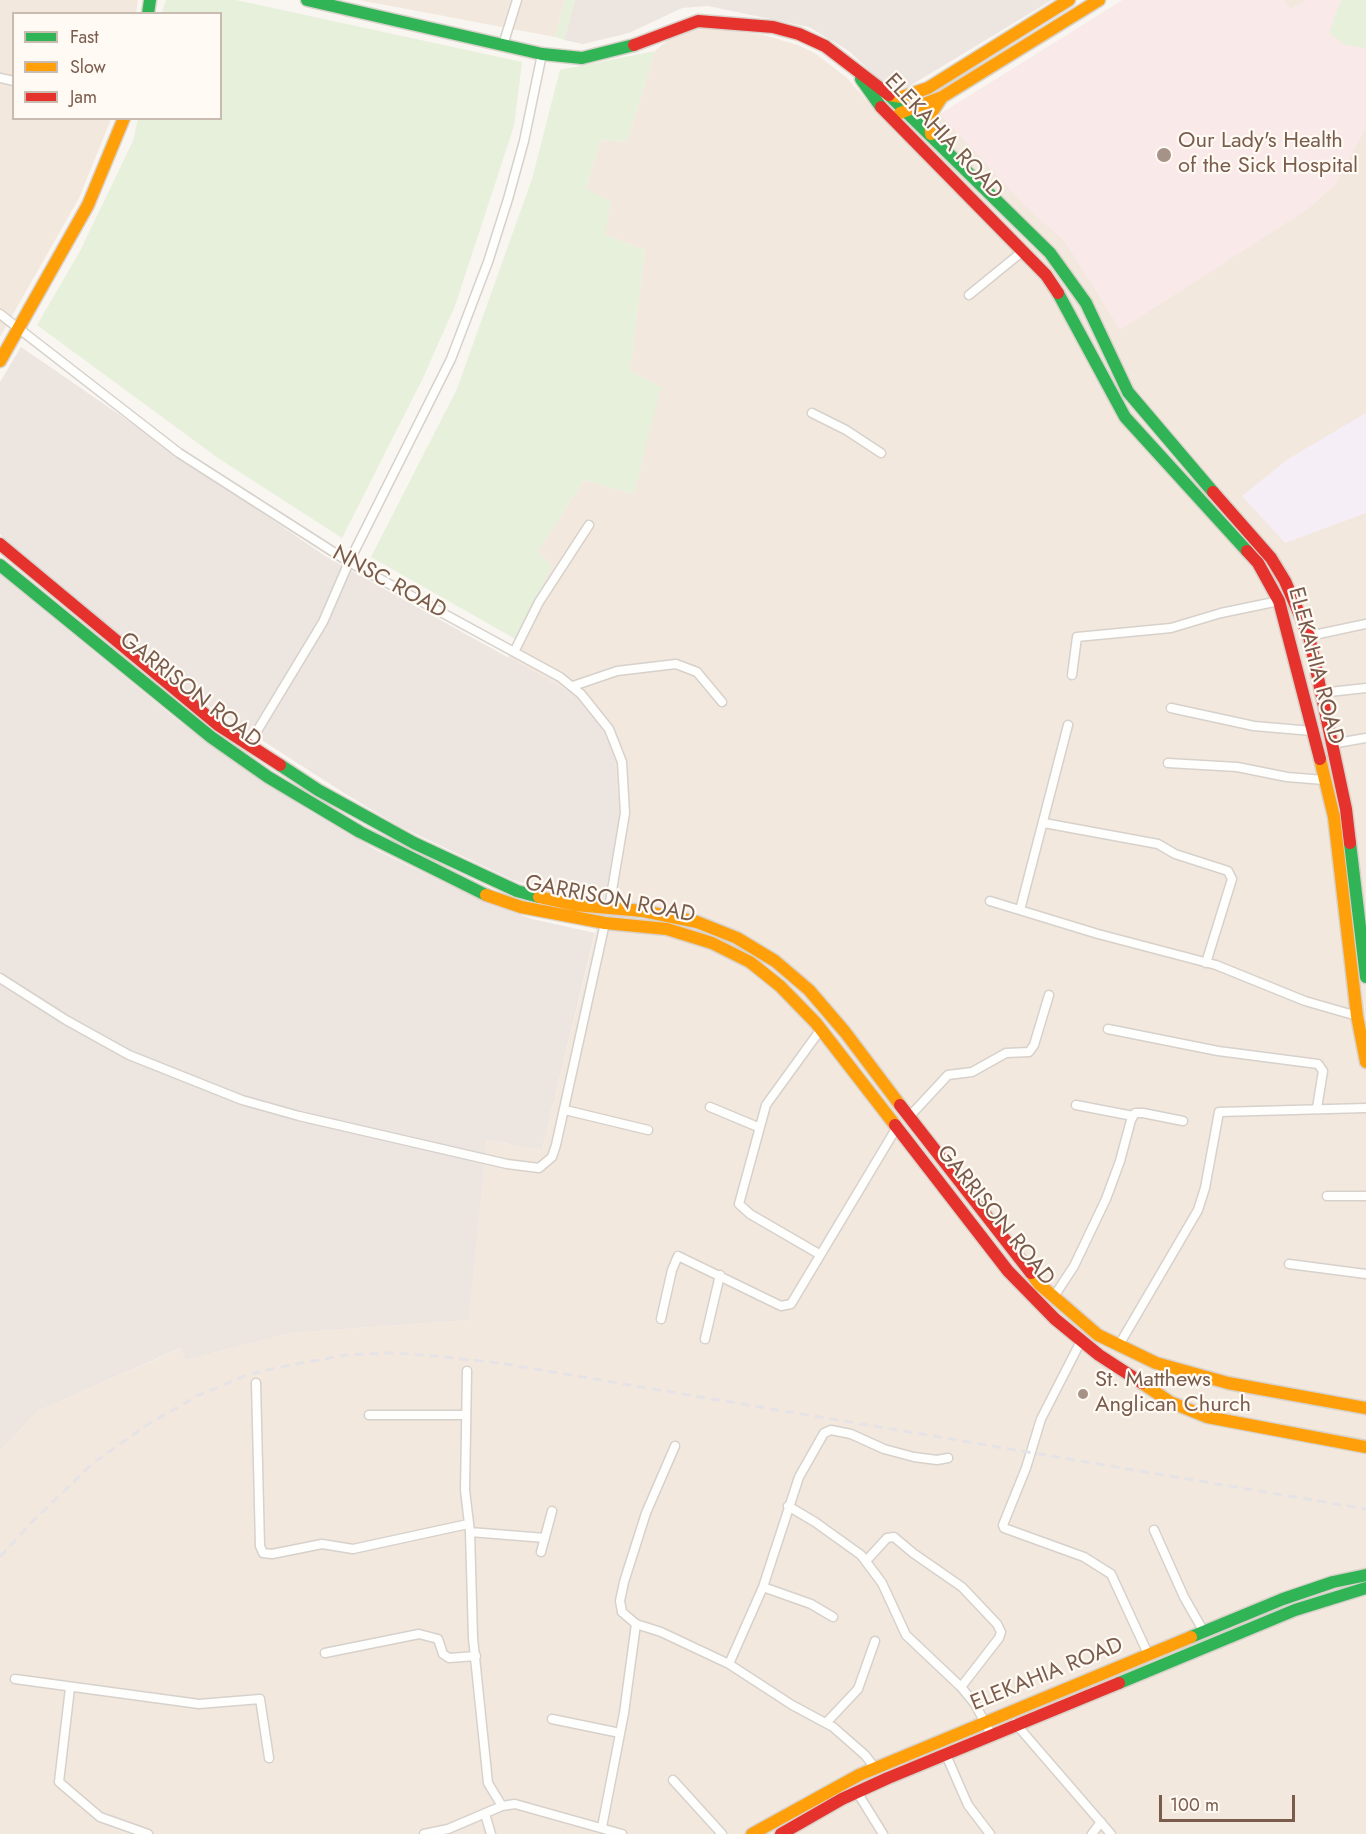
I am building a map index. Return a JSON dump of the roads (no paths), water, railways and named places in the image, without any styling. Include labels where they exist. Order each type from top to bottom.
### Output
[{"type":"main road","points":[[307,0],[331,2],[542,54],[582,58],[608,54],[690,23],[714,21],[756,28],[773,27],[799,34],[825,46],[855,70]]},
{"type":"main road","points":[[889,95],[902,97],[928,88],[1069,0]]},
{"type":"main road","points":[[881,107],[895,113],[908,112],[942,97],[1099,0]]},
{"type":"main road","name":"ELEKAHIA ROAD","points":[[855,70],[908,112],[1050,253],[1086,303],[1128,392],[1271,558],[1301,613],[1309,636],[1346,809],[1365,970]]},
{"type":"main road","name":"ELEKAHIA ROAD","points":[[855,70],[881,107],[1046,275],[1069,309],[1105,384],[1125,417],[1258,563],[1279,602],[1334,817],[1357,1016],[1366,1062]]},
{"type":"main road","points":[[909,135],[908,112],[928,88]]},
{"type":"main road","points":[[931,134],[930,115],[942,97]]},
{"type":"main road","points":[[0,361],[88,205],[123,120]]},
{"type":"main road","name":"GARRISON ROAD","points":[[0,544],[183,698],[248,746],[318,790],[414,843],[517,891],[562,902],[652,912],[697,922],[737,938],[775,961],[809,990],[828,1012],[997,1234],[1053,1298],[1098,1335],[1156,1363],[1206,1378],[1366,1408]]},
{"type":"main road","name":"GARRISON ROAD","points":[[0,565],[211,737],[268,777],[360,832],[483,893],[541,912],[605,923],[667,929],[691,935],[730,951],[768,974],[821,1029],[1008,1271],[1048,1313],[1120,1372],[1189,1411],[1233,1423],[1366,1447]]},
{"type":"main road","name":"ELEKAHIA ROAD","points":[[752,1834],[787,1813],[875,1768],[1309,1590],[1366,1575]]},
{"type":"main road","name":"ELEKAHIA ROAD","points":[[781,1834],[857,1792],[1295,1610],[1366,1588]]},
{"type":"street","points":[[503,45],[517,0]]},
{"type":"street","points":[[248,746],[323,622],[349,562],[412,439],[465,325],[511,187],[542,54]]},
{"type":"street","points":[[969,295],[1023,251]]},
{"type":"street","name":"NNSC ROAD","points":[[0,314],[20,327],[112,404],[178,453],[349,562],[560,677],[573,687],[600,716],[614,738],[622,762],[624,813],[609,908]]},
{"type":"street","points":[[812,413],[846,430],[881,453]]},
{"type":"street","points":[[514,652],[539,602],[589,525]]},
{"type":"street","points":[[1072,675],[1077,637],[1171,628],[1221,613],[1279,602]]},
{"type":"street","points":[[1309,636],[1366,624]]},
{"type":"street","points":[[573,687],[617,671],[676,664],[697,672],[722,702]]},
{"type":"street","points":[[1320,693],[1366,688]]},
{"type":"street","points":[[1171,708],[1254,726],[1312,731]]},
{"type":"street","points":[[1020,910],[1068,725]]},
{"type":"street","points":[[1331,744],[1366,738]]},
{"type":"street","points":[[1168,763],[1237,767],[1287,777],[1324,780]]},
{"type":"street","points":[[1044,823],[1158,844],[1175,854],[1228,871],[1232,879],[1206,963]]},
{"type":"street","points":[[990,901],[1206,963],[1305,1001],[1357,1016]]},
{"type":"street","points":[[0,978],[66,1020],[129,1055],[242,1100],[299,1116],[527,1168],[539,1168],[552,1157],[565,1110],[605,923]]},
{"type":"street","points":[[908,1118],[948,1075],[972,1072],[1006,1053],[1029,1052],[1034,1045],[1049,996]]},
{"type":"street","points":[[819,1254],[750,1214],[739,1204],[758,1127],[766,1105],[821,1029]]},
{"type":"street","points":[[1108,1029],[1218,1052],[1318,1064],[1323,1071],[1317,1108]]},
{"type":"street","points":[[1076,1105],[1133,1116],[1143,1113],[1183,1121]]},
{"type":"street","points":[[710,1107],[758,1127]]},
{"type":"street","points":[[1119,1345],[1198,1210],[1205,1188],[1217,1113],[1223,1110],[1293,1111],[1317,1108],[1366,1108]]},
{"type":"street","points":[[565,1110],[648,1130]]},
{"type":"street","points":[[1053,1298],[1074,1266],[1106,1199],[1133,1116]]},
{"type":"street","points":[[661,1319],[676,1257],[684,1257],[786,1307],[791,1304],[897,1127]]},
{"type":"street","points":[[1326,1196],[1366,1197]]},
{"type":"street","points":[[1289,1263],[1366,1274]]},
{"type":"street","points":[[705,1339],[720,1275]]},
{"type":"street","points":[[1081,1341],[1041,1419],[1026,1468],[1003,1525],[1004,1528],[1084,1557],[1111,1574],[1149,1656]]},
{"type":"street","points":[[467,1371],[465,1490],[476,1656],[488,1782],[491,1792],[502,1806]]},
{"type":"street","points":[[256,1383],[260,1546],[263,1553],[272,1554],[322,1545],[354,1550],[469,1528],[545,1538]]},
{"type":"street","points":[[369,1415],[465,1415]]},
{"type":"street","points":[[729,1664],[764,1587],[799,1477],[828,1431],[851,1434],[884,1449],[914,1457],[937,1460],[948,1458]]},
{"type":"street","points":[[675,1446],[646,1513],[620,1601],[622,1612],[636,1624],[661,1632],[729,1664],[792,1705],[826,1723],[849,1739],[875,1768]]},
{"type":"street","points":[[788,1506],[855,1550],[866,1561],[882,1583],[912,1642],[961,1687],[975,1704],[992,1736]]},
{"type":"street","points":[[541,1552],[552,1511]]},
{"type":"street","points":[[1154,1530],[1179,1587],[1204,1632]]},
{"type":"street","points":[[866,1561],[887,1538],[898,1539],[913,1553],[962,1587],[997,1624],[1000,1632],[999,1638],[961,1687]]},
{"type":"street","points":[[764,1587],[811,1604],[833,1617]]},
{"type":"street","points":[[602,1827],[620,1733],[636,1624]]},
{"type":"street","points":[[325,1653],[419,1634],[438,1639],[443,1654],[449,1658],[476,1656]]},
{"type":"street","points":[[826,1723],[858,1689],[875,1641]]},
{"type":"street","points":[[15,1679],[199,1704],[260,1699],[269,1758]]},
{"type":"street","points":[[70,1688],[59,1782],[100,1817],[122,1830],[148,1834]]},
{"type":"street","points":[[1010,1713],[1016,1726],[1111,1834]]},
{"type":"street","points":[[552,1719],[620,1733]]},
{"type":"street","points":[[946,1755],[968,1805],[990,1834]]},
{"type":"street","points":[[673,1780],[722,1834]]},
{"type":"street","points":[[857,1792],[883,1834]]},
{"type":"street","points":[[424,1834],[447,1829],[502,1806],[528,1806],[622,1834]]},
{"type":"street","points":[[485,1814],[491,1834]]},
{"type":"street","points":[[1092,1834],[1101,1822]]},
{"type":"railway","points":[[0,1557],[31,1523],[92,1464],[145,1426],[199,1395],[247,1375],[280,1367],[346,1355],[388,1353],[499,1363],[1366,1509]]},
{"type":"place","name":"Our Lady's Health of the Sick Hospital","points":[[1164,155]]},
{"type":"place","name":"St. Matthews Anglican Church","points":[[1083,1394]]}]
